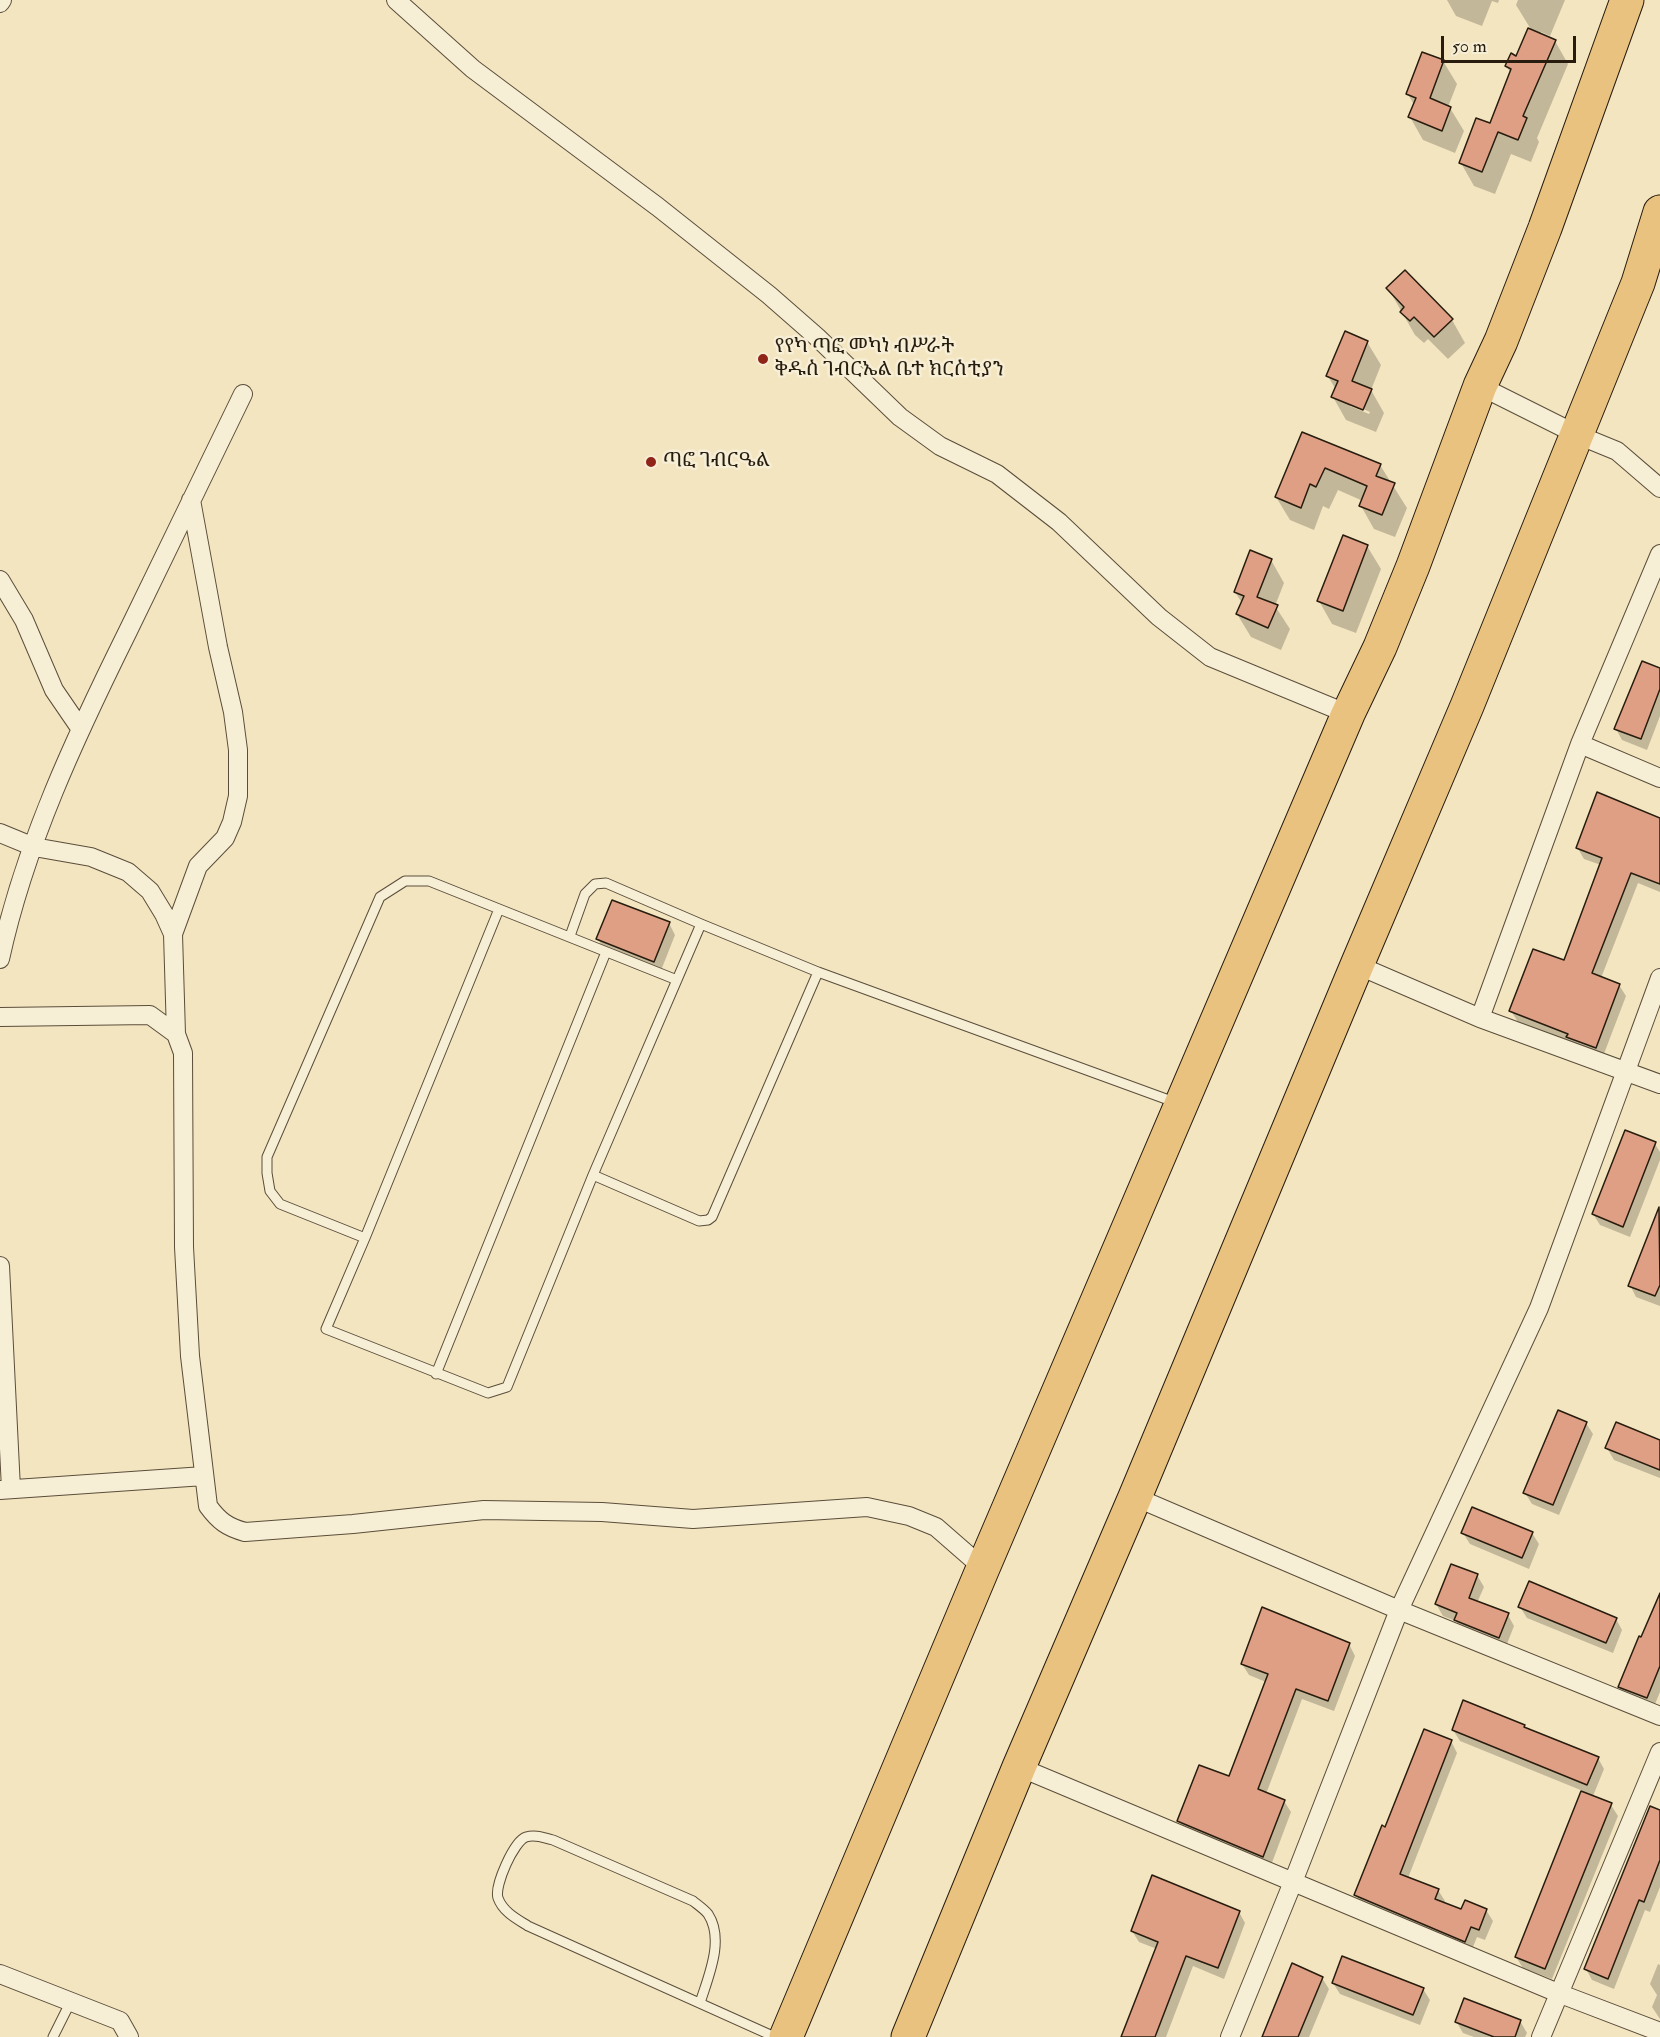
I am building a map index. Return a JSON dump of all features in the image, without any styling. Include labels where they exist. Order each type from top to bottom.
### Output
[{"type":"highway","points":[[786,2037],[983,1568],[1348,714],[1380,648],[1480,386],[1501,341],[1545,228],[1627,0]]},
{"type":"highway","points":[[908,2037],[1018,1767],[1135,1497],[1467,706],[1578,435],[1638,283],[1658,223]]},
{"type":"street","points":[[396,0],[473,69],[658,207],[770,295],[900,417],[940,446],[997,474],[1059,522],[1159,617],[1210,657],[1348,714]]},
{"type":"street","points":[[1480,386],[1578,435],[1617,451],[1660,488]]},
{"type":"street","points":[[0,960],[8,924],[48,803],[80,728],[243,394]]},
{"type":"street","points":[[191,500],[218,647],[233,712],[238,750],[238,796],[232,822],[225,838],[198,866],[173,934],[176,1034],[183,1053],[184,1247],[190,1356],[208,1506],[218,1520],[245,1532],[353,1524],[484,1510],[602,1512],[693,1519],[867,1507],[909,1516],[936,1527],[983,1568]]},
{"type":"street","points":[[1480,1018],[1580,744],[1660,554]]},
{"type":"street","points":[[0,580],[5,602],[24,620],[54,690],[80,728]]},
{"type":"street","points":[[1580,744],[1660,778]]},
{"type":"street","points":[[0,833],[34,847],[91,857],[128,872],[150,891],[173,934]]},
{"type":"street","points":[[1357,965],[1480,1018],[1660,1084]]},
{"type":"street","points":[[1230,2037],[1399,1610],[1542,1300],[1660,978]]},
{"type":"street","points":[[0,1017],[150,1015],[176,1034]]},
{"type":"street","points":[[0,1266],[6,1490],[204,1476]]},
{"type":"street","points":[[1135,1497],[1399,1610],[1660,1716]]},
{"type":"street","points":[[1541,2037],[1660,1752]]},
{"type":"street","points":[[1018,1767],[1558,1993],[1660,2032]]},
{"type":"street","points":[[0,1974],[120,2021],[129,2037]]},
{"type":"lane","points":[[365,1238],[280,1204],[270,1191],[267,1157],[380,897],[405,881],[429,881],[677,980]]},
{"type":"lane","points":[[570,936],[585,894],[595,884],[606,883],[819,972],[1182,1105]]},
{"type":"lane","points":[[499,909],[326,1329],[488,1393],[507,1388],[593,1175],[700,924]]},
{"type":"lane","points":[[436,1374],[606,952]]},
{"type":"lane","points":[[593,1175],[699,1221],[712,1217],[819,972]]},
{"type":"lane","points":[[700,2003],[714,1955],[714,1928],[707,1913],[693,1901],[553,1840],[537,1836],[524,1838],[515,1845],[498,1884],[497,1896],[512,1916],[528,1926],[775,2037]]},
{"type":"lane","points":[[53,2037],[70,2001]]},
{"type":"building","points":[[1528,28],[1556,40],[1523,116],[1527,118],[1518,140],[1498,132],[1482,172],[1459,163],[1476,118],[1490,123],[1511,69],[1505,66],[1511,53],[1516,56]]},
{"type":"building","points":[[1422,52],[1444,60],[1430,98],[1451,107],[1442,131],[1408,117],[1416,98],[1406,94]]},
{"type":"building","points":[[1405,270],[1453,319],[1434,337],[1414,317],[1410,321],[1400,312],[1404,307],[1386,288]]},
{"type":"building","points":[[1345,331],[1368,341],[1352,381],[1372,389],[1363,410],[1331,397],[1338,381],[1326,376]]},
{"type":"building","points":[[1302,432],[1381,464],[1376,476],[1395,483],[1382,515],[1359,506],[1367,486],[1325,468],[1316,487],[1310,484],[1301,508],[1275,497]]},
{"type":"building","points":[[1343,535],[1368,545],[1343,611],[1317,601]]},
{"type":"building","points":[[1250,550],[1272,559],[1257,597],[1278,605],[1268,628],[1236,614],[1244,596],[1234,592]]},
{"type":"building","points":[[1642,661],[1660,668],[1660,689],[1641,739],[1614,729]]},
{"type":"building","points":[[1597,792],[1660,818],[1660,884],[1631,873],[1592,973],[1620,984],[1596,1048],[1566,1037],[1568,1034],[1509,1011],[1533,949],[1564,960],[1602,858],[1576,848]]},
{"type":"building","points":[[612,900],[670,922],[654,962],[596,939]]},
{"type":"building","points":[[1625,1130],[1656,1142],[1623,1227],[1592,1214]]},
{"type":"building","points":[[1659,1207],[1660,1285],[1655,1296],[1628,1286]]},
{"type":"building","points":[[1558,1410],[1587,1422],[1553,1505],[1523,1493]]},
{"type":"building","points":[[1616,1422],[1660,1440],[1660,1470],[1605,1448]]},
{"type":"building","points":[[1472,1507],[1533,1532],[1522,1558],[1461,1533]]},
{"type":"building","points":[[1451,1564],[1478,1574],[1469,1598],[1509,1613],[1499,1638],[1454,1620],[1457,1613],[1435,1604]]},
{"type":"building","points":[[1529,1581],[1617,1618],[1606,1643],[1518,1607]]},
{"type":"building","points":[[1660,1593],[1660,1666],[1647,1698],[1618,1687]]},
{"type":"building","points":[[1262,1607],[1350,1643],[1328,1701],[1296,1689],[1258,1789],[1285,1800],[1263,1857],[1177,1821],[1199,1765],[1229,1776],[1268,1674],[1241,1664]]},
{"type":"building","points":[[1463,1700],[1599,1757],[1587,1785],[1452,1730]]},
{"type":"building","points":[[1424,1729],[1452,1740],[1400,1874],[1439,1889],[1435,1899],[1461,1909],[1465,1900],[1487,1909],[1479,1930],[1471,1927],[1465,1942],[1354,1895],[1382,1825],[1385,1827]]},
{"type":"building","points":[[1581,1791],[1612,1803],[1545,1969],[1515,1957]]},
{"type":"building","points":[[1650,1806],[1660,1810],[1660,1860],[1644,1902],[1639,1900],[1608,1979],[1584,1969]]},
{"type":"building","points":[[1152,1875],[1240,1911],[1218,1968],[1186,1956],[1155,2037],[1121,2037],[1158,1942],[1131,1931]]},
{"type":"building","points":[[1342,1956],[1424,1988],[1413,2015],[1332,1983]]},
{"type":"building","points":[[1292,1963],[1323,1977],[1298,2037],[1262,2037]]},
{"type":"building","points":[[1464,1998],[1521,2020],[1515,2037],[1494,2037],[1455,2022]]},
{"type":"place","name":"የየካ ጣፎ መካነ ብሥራት ቅዱስ ገብርኤል ቤተ ክርስቲያን","points":[[763,359]]},
{"type":"place","name":"ጣፎ ገብርዔል","points":[[651,462]]}]
